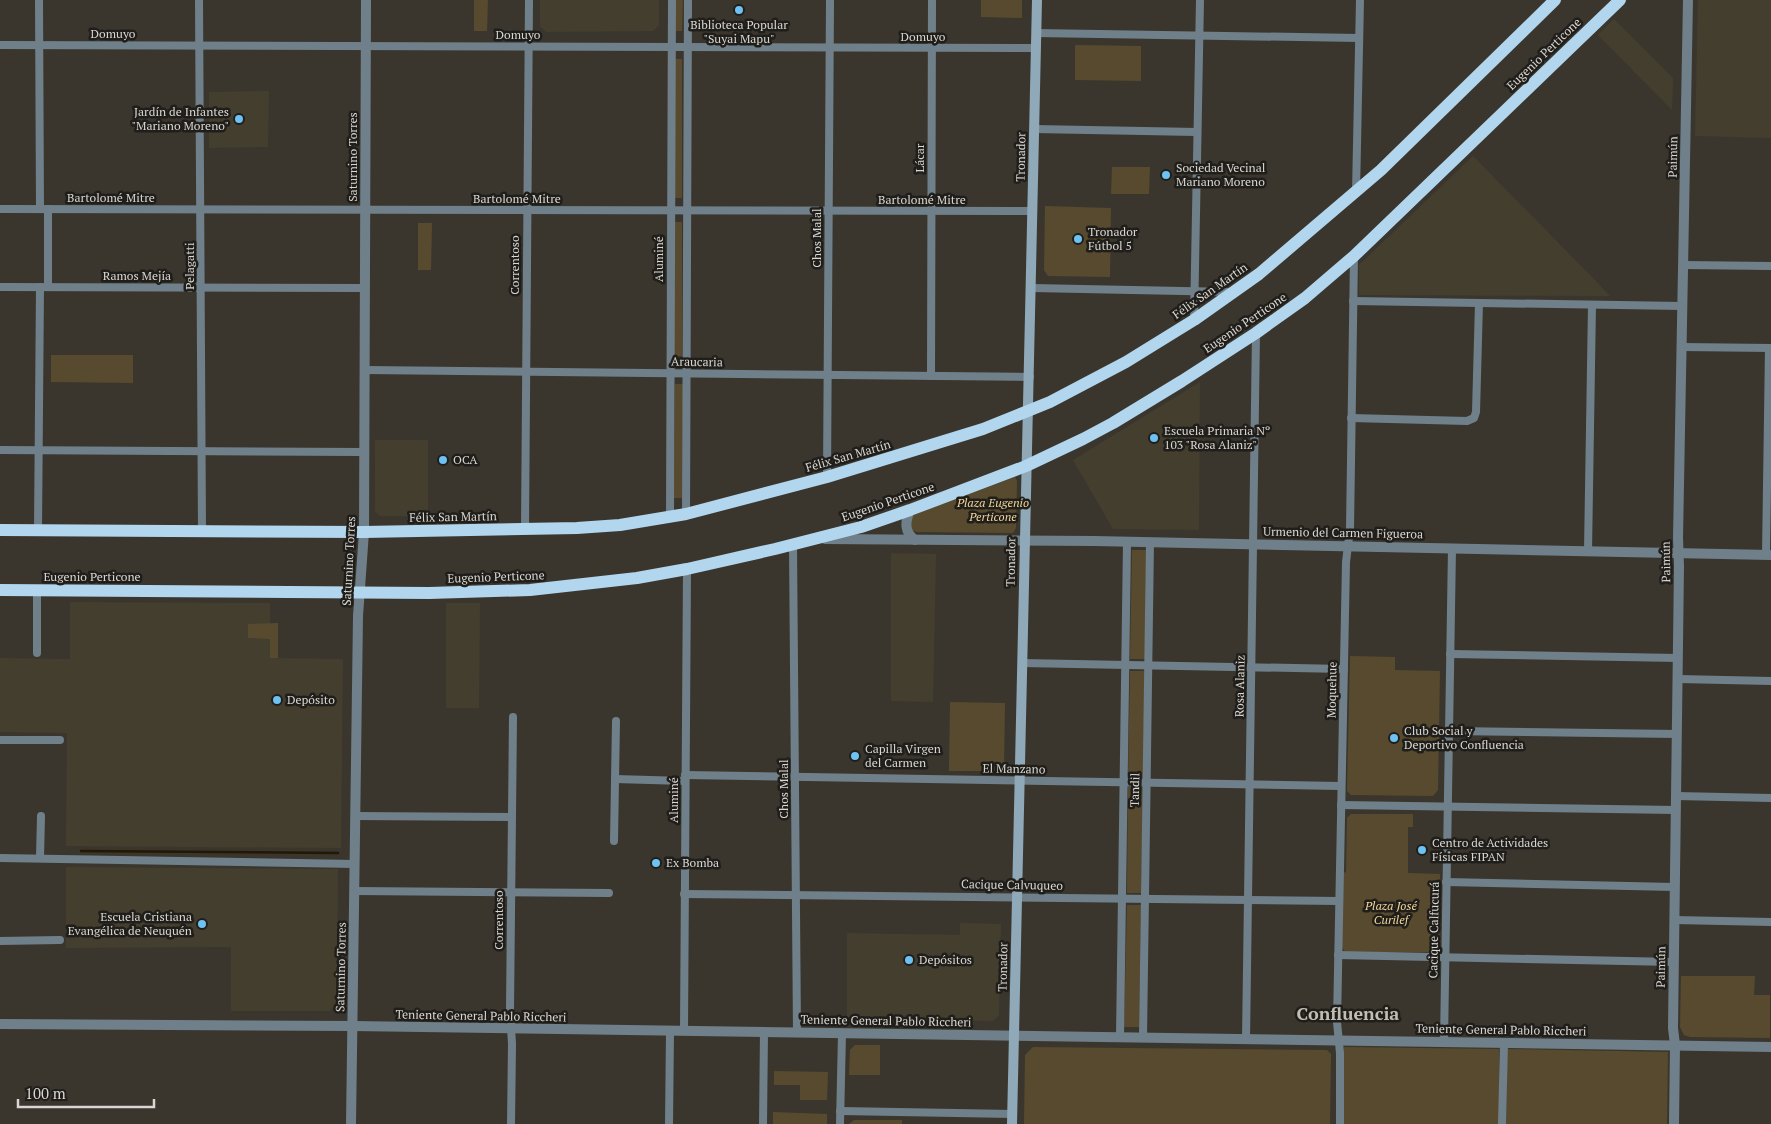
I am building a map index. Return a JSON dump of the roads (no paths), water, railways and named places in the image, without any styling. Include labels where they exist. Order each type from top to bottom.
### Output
[{"type":"highway","name":"Félix San Martín","points":[[0,530],[364,532],[598,527],[686,514],[827,477],[962,436],[1029,412],[1109,372],[1194,320],[1235,292],[1273,263],[1381,170],[1555,0]]},
{"type":"highway","name":"Eugenio Perticone","points":[[0,590],[459,593],[601,584],[687,569],[793,545],[861,527],[910,510],[1026,466],[1083,440],[1182,382],[1256,333],[1304,298],[1354,256],[1620,0]]},
{"type":"main road","name":"Tronador","points":[[1013,1119],[1013,1035],[1024,540],[1030,377],[1037,0]]},
{"type":"street","points":[[38,0],[44,209],[38,530]]},
{"type":"street","name":"Pelagatti","points":[[200,0],[202,531]]},
{"type":"street","name":"Saturnino Torres","points":[[352,1124],[359,593],[364,532],[366,0]]},
{"type":"street","name":"Correntoso","points":[[525,529],[529,0]]},
{"type":"street","name":"Aluminé","points":[[670,517],[672,0]]},
{"type":"street","points":[[686,514],[688,0]]},
{"type":"street","name":"Chos Malal","points":[[827,477],[830,0]]},
{"type":"street","name":"Lácar","points":[[931,376],[932,0]]},
{"type":"street","points":[[1194,320],[1200,0]]},
{"type":"street","points":[[1356,192],[1360,0]]},
{"type":"street","name":"Paimún","points":[[1674,1124],[1675,1045],[1672,1028],[1688,0]]},
{"type":"street","points":[[1036,33],[1359,38]]},
{"type":"street","name":"Domuyo","points":[[0,44],[1036,48]]},
{"type":"street","points":[[1034,129],[1197,132]]},
{"type":"street","name":"Bartolomé Mitre","points":[[0,209],[1033,211]]},
{"type":"street","name":"Moquehue","points":[[1340,1124],[1340,1059],[1337,1022],[1338,955],[1346,562],[1350,534],[1354,256]]},
{"type":"street","points":[[1683,265],[1771,266]]},
{"type":"street","name":"Ramos Mejía","points":[[0,287],[365,288]]},
{"type":"street","points":[[1032,288],[1235,292]]},
{"type":"street","points":[[1352,301],[1682,306]]},
{"type":"street","points":[[1351,418],[1468,421],[1474,418],[1476,412],[1479,303]]},
{"type":"street","points":[[1588,551],[1592,305]]},
{"type":"street","name":"Rosa Alaniz","points":[[1246,1039],[1256,333]]},
{"type":"street","points":[[1682,347],[1770,348],[1768,555]]},
{"type":"street","name":"Araucaria","points":[[364,370],[1030,377]]},
{"type":"street","points":[[0,450],[364,452]]},
{"type":"street","points":[[910,510],[906,520],[906,527],[908,534],[915,540]]},
{"type":"street","name":"Urmenio del Carmen Figueroa","points":[[817,538],[1150,542],[1768,555]]},
{"type":"street","name":"Tandil","points":[[1120,1037],[1127,542]]},
{"type":"street","name":"Tandil","points":[[1143,1037],[1150,542]]},
{"type":"street","name":"Chos Malal","points":[[793,545],[797,1032]]},
{"type":"street","name":"Cacique Calfucurá","points":[[1444,1042],[1452,548]]},
{"type":"street","name":"Aluminé","points":[[684,1031],[687,569]]},
{"type":"street","points":[[37,591],[37,653]]},
{"type":"street","points":[[1450,654],[1678,658]]},
{"type":"street","points":[[1022,663],[1344,669]]},
{"type":"street","points":[[1678,679],[1771,681]]},
{"type":"street","name":"Correntoso","points":[[511,1124],[511,817],[513,716]]},
{"type":"street","points":[[614,841],[616,721]]},
{"type":"street","points":[[1449,731],[1677,734]]},
{"type":"street","points":[[0,740],[60,740]]},
{"type":"street","name":"El Manzano","points":[[615,779],[795,776],[1342,786]]},
{"type":"street","points":[[1676,796],[1771,798]]},
{"type":"street","points":[[1341,805],[1676,810]]},
{"type":"street","points":[[40,858],[41,816]]},
{"type":"street","points":[[355,816],[511,817]]},
{"type":"street","points":[[0,858],[355,864]]},
{"type":"street","points":[[1446,882],[1675,887]]},
{"type":"street","points":[[354,891],[609,893]]},
{"type":"street","name":"Cacique Calvuqueo","points":[[684,894],[1017,896],[1339,901]]},
{"type":"street","points":[[1674,920],[1771,922]]},
{"type":"street","points":[[0,941],[60,940]]},
{"type":"street","points":[[1338,955],[1674,962]]},
{"type":"street","name":"Teniente General Pablo Riccheri","points":[[0,1024],[511,1028],[1771,1047]]},
{"type":"street","points":[[669,1124],[670,1031]]},
{"type":"street","points":[[763,1124],[764,1032]]},
{"type":"street","points":[[840,1124],[842,1033]]},
{"type":"street","points":[[1502,1124],[1504,1043]]},
{"type":"street","points":[[840,1112],[1013,1119]]},
{"type":"waterway","points":[[81,851],[338,853]]},
{"type":"place","name":"Biblioteca Popular \"Suyai Mapu\"","points":[[739,10]]},
{"type":"place","name":"Jardín de Infantes \"Mariano Moreno\"","points":[[239,119]]},
{"type":"place","name":"Sociedad Vecinal Mariano Moreno","points":[[1166,175]]},
{"type":"place","name":"Tronador Fútbol 5","points":[[1078,239]]},
{"type":"place","name":"Escuela Primaria Nº 103 \"Rosa Alaniz\"","points":[[1154,438]]},
{"type":"place","name":"OCA","points":[[443,460]]},
{"type":"place","name":"Depósito","points":[[277,700]]},
{"type":"place","name":"Club Social y Deportivo Confluencia","points":[[1394,738]]},
{"type":"place","name":"Capilla Virgen del Carmen","points":[[855,756]]},
{"type":"place","name":"Centro de Actividades Físicas FIPAN","points":[[1422,850]]},
{"type":"place","name":"Ex Bomba","points":[[656,863]]},
{"type":"place","name":"Escuela Cristiana Evangélica de Neuquén","points":[[202,924]]},
{"type":"place","name":"Depósitos","points":[[909,960]]},
{"type":"district","name":"Confluencia","points":[[1348,1014]]},
{"type":"park label","name":"Plaza Eugenio Perticone","points":[[993,510]]},
{"type":"park label","name":"Plaza José Curilef","points":[[1391,913]]}]
